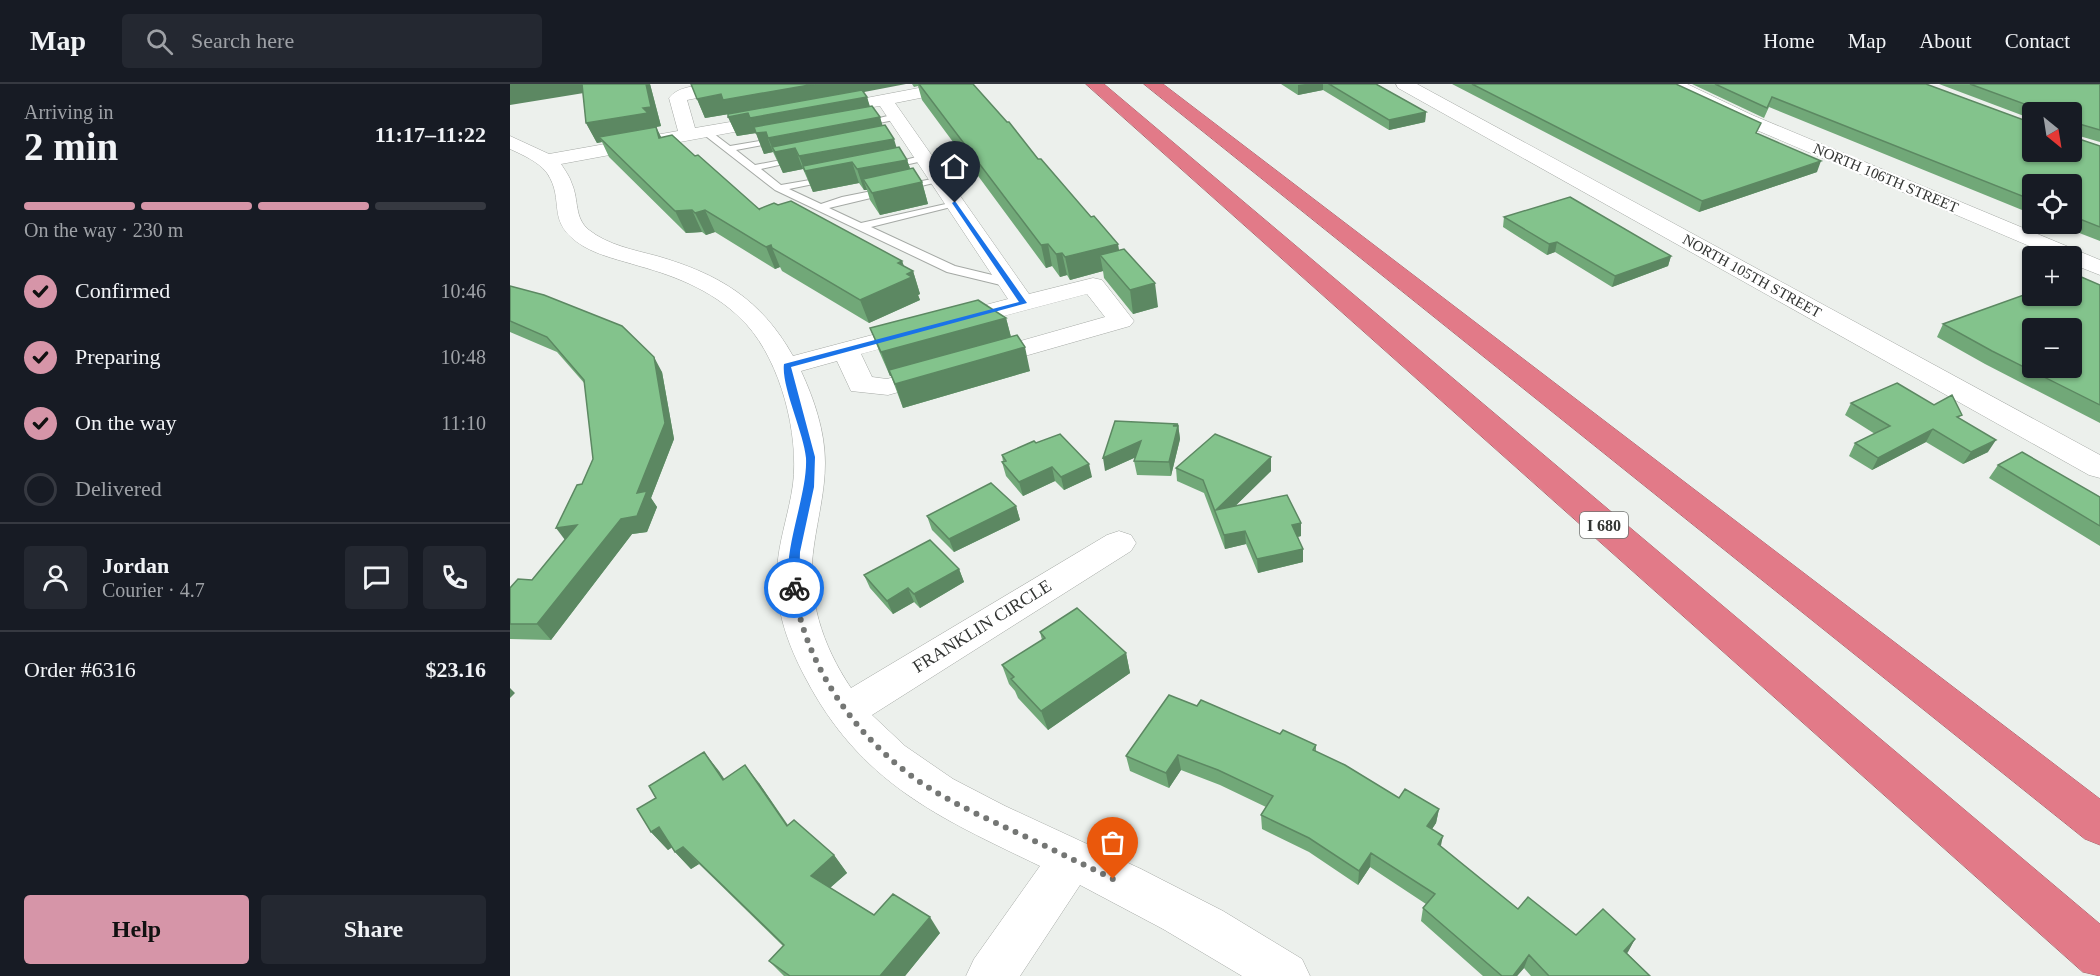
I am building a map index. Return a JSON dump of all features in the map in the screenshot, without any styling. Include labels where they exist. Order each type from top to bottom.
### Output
[{"type":"highway","points":[[1152,84],[2100,825]]},
{"type":"highway","name":"I 680","points":[[1097,88],[2100,955]]},
{"type":"street","points":[[697,133],[678,98],[688,93],[742,84]]},
{"type":"street","points":[[897,123],[934,88],[931,84]]},
{"type":"street","name":"NORTH 105TH STREET","points":[[1404,84],[2100,468]]},
{"type":"street","name":"NORTH 106TH STREET","points":[[1672,84],[1746,119],[2100,268]]},
{"type":"street","points":[[851,105],[897,123],[924,158],[1016,293]]},
{"type":"street","points":[[523,151],[697,133],[795,116]]},
{"type":"street","points":[[523,151],[557,173],[563,188],[568,220],[581,235],[611,250],[690,275],[723,292],[753,316],[787,366],[811,457],[809,487],[795,552],[794,582],[798,612],[808,644],[826,680],[869,739],[920,782],[965,808],[1194,920],[1248,950],[1285,976]]},
{"type":"street","points":[[787,366],[846,350],[1016,293],[1093,285],[1121,321],[888,387],[861,385],[846,350]]},
{"type":"street","name":"FRANKLIN CIRCLE","points":[[846,710],[1119,543]]},
{"type":"street","points":[[991,976],[1072,859]]},
{"type":"lane","points":[[852,126],[897,123]]},
{"type":"lane","points":[[697,133],[728,149],[779,188],[951,268],[1016,293]]},
{"type":"lane","points":[[728,149],[795,136]]},
{"type":"lane","points":[[753,168],[809,156]]},
{"type":"lane","points":[[880,167],[924,158]]},
{"type":"lane","points":[[779,188],[835,176]]},
{"type":"lane","points":[[821,207],[842,200],[938,179]]},
{"type":"lane","points":[[861,225],[955,203]]},
{"type":"building","points":[[582,84],[646,84],[651,107],[643,108],[648,113],[586,123]]},
{"type":"building","points":[[691,84],[815,84],[723,100],[721,94],[697,99]]},
{"type":"building","points":[[919,84],[973,84],[1009,122],[1038,159],[1041,159],[1091,217],[1094,216],[1118,244],[1065,257],[1062,253],[1056,254],[1048,244],[1041,245]]},
{"type":"building","points":[[1329,84],[1376,84],[1426,112],[1389,120]]},
{"type":"building","points":[[1472,84],[1676,84],[1761,123],[1756,133],[1821,161],[1702,201]]},
{"type":"building","points":[[1715,84],[1926,84],[2022,119],[2022,162],[2082,162],[2082,140],[2100,146],[2100,227],[2082,220],[2082,174],[2022,174],[2022,196],[1772,97],[1767,108]]},
{"type":"building","points":[[1970,84],[2100,84],[2100,130],[2082,125],[2082,102],[2022,103]]},
{"type":"building","points":[[862,90],[867,97],[750,118],[748,113],[728,117],[728,114]]},
{"type":"building","points":[[872,106],[880,117],[768,138],[766,132],[756,133],[754,127]]},
{"type":"building","points":[[885,125],[894,139],[799,156],[795,148],[775,152],[772,147]]},
{"type":"building","points":[[656,127],[659,138],[672,135],[760,210],[774,203],[778,205],[791,201],[902,261],[898,263],[913,271],[907,274],[912,277],[860,300],[772,248],[771,245],[766,247],[705,210],[695,213],[692,210],[675,211],[599,137]]},
{"type":"building","points":[[899,147],[907,160],[857,169],[852,162],[805,171],[803,166]]},
{"type":"building","points":[[913,168],[922,182],[872,193],[863,179]]},
{"type":"building","points":[[1570,197],[1671,256],[1615,276],[1557,242],[1549,244],[1504,217]]},
{"type":"building","points":[[1124,249],[1155,283],[1130,290],[1100,255]]},
{"type":"building","points":[[2082,277],[2100,285],[2100,405],[2046,378],[2082,378],[2082,318],[2022,318],[2022,366],[1943,324],[2022,296],[2022,306],[2082,306]]},
{"type":"building","points":[[510,286],[544,295],[622,326],[654,357],[665,423],[637,493],[647,491],[637,516],[621,519],[537,624],[510,624],[510,588],[518,579],[532,580],[577,525],[556,528],[577,485],[582,484],[593,459],[584,380],[547,337],[510,321]]},
{"type":"building","points":[[978,300],[1006,318],[881,352],[870,328]]},
{"type":"building","points":[[1017,335],[1025,347],[895,384],[889,370]]},
{"type":"building","points":[[1897,383],[1934,405],[1952,395],[1962,415],[1957,417],[1996,440],[1971,452],[1933,429],[1878,458],[1855,443],[1890,426],[1851,403]]},
{"type":"building","points":[[1115,421],[1178,424],[1173,426],[1178,426],[1169,462],[1134,461],[1141,441],[1103,458]]},
{"type":"building","points":[[1060,434],[1089,464],[1061,477],[1052,467],[1019,482],[1002,462],[1006,461],[1002,455],[1034,441],[1036,443]]},
{"type":"building","points":[[1215,434],[1271,457],[1216,510],[1287,495],[1301,523],[1292,525],[1303,549],[1257,559],[1245,531],[1224,535],[1203,480],[1176,468]]},
{"type":"building","points":[[2022,452],[2100,497],[2100,526],[1998,465]]},
{"type":"building","points":[[991,483],[1016,506],[949,539],[927,516]]},
{"type":"building","points":[[930,540],[959,569],[914,594],[908,588],[887,601],[864,575]]},
{"type":"building","points":[[1077,608],[1126,653],[1041,711],[1011,679],[1014,677],[1002,665],[1045,638],[1040,632]]},
{"type":"building","points":[[1169,695],[1197,706],[1201,700],[1280,734],[1283,730],[1316,745],[1313,750],[1345,765],[1399,798],[1405,789],[1439,809],[1427,826],[1443,836],[1438,844],[1518,909],[1528,897],[1576,935],[1603,909],[1635,939],[1624,951],[1650,976],[1549,976],[1529,955],[1513,976],[1502,976],[1423,908],[1435,894],[1371,853],[1359,871],[1309,838],[1261,815],[1273,796],[1218,770],[1178,755],[1166,773],[1126,756]]},
{"type":"building","points":[[704,752],[723,780],[745,765],[787,826],[794,820],[834,855],[811,876],[874,915],[893,894],[930,917],[880,976],[790,976],[769,961],[784,945],[683,847],[675,852],[659,827],[651,832],[637,809],[656,798],[649,786]]},
{"type":"way so far","points":[[794,588],[798,612],[808,644],[826,680],[869,739],[920,782],[965,808],[1113,879]]},
{"type":"route","points":[[794,588],[795,552],[809,487],[811,457],[787,366],[1023,303],[955,203]]}]
